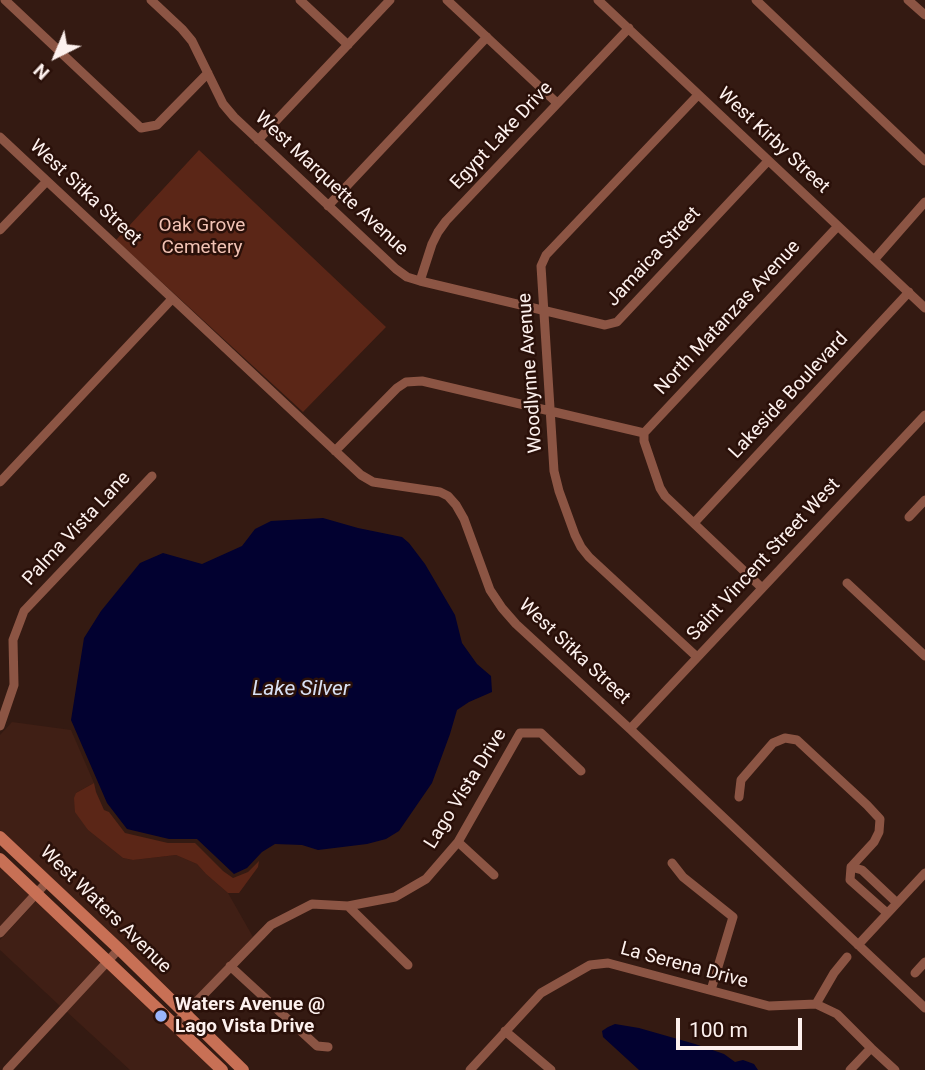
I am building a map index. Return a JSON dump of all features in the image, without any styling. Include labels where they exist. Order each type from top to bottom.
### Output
[{"type":"main road","name":"West Waters Avenue","points":[[0,837],[243,1070]]},
{"type":"main road","name":"West Waters Avenue","points":[[0,859],[222,1070]]},
{"type":"street","points":[[5,0],[141,128],[157,125],[208,73]]},
{"type":"street","name":"West Marquette Avenue","points":[[151,0],[192,41],[223,104],[396,269],[407,277],[420,281],[545,311]]},
{"type":"street","points":[[300,0],[348,45]]},
{"type":"street","points":[[258,139],[390,0]]},
{"type":"street","points":[[447,0],[557,103]]},
{"type":"street","name":"West Kirby Street","points":[[598,0],[925,308]]},
{"type":"street","points":[[756,0],[925,161]]},
{"type":"street","points":[[908,0],[925,15]]},
{"type":"street","name":"Egypt Lake Drive","points":[[420,281],[432,244],[446,221],[629,28]]},
{"type":"street","points":[[328,206],[487,37]]},
{"type":"street","name":"Woodlynne Avenue","points":[[697,657],[581,547],[575,535],[554,471],[541,266],[547,255],[698,94]]},
{"type":"street","name":"West Sitka Street","points":[[0,137],[361,475],[373,482],[440,492],[448,496],[464,519],[490,590],[516,624],[925,1008]]},
{"type":"street","name":"Jamaica Street","points":[[545,311],[605,325],[617,323],[768,161]]},
{"type":"street","points":[[0,230],[47,181]]},
{"type":"street","points":[[874,260],[925,202]]},
{"type":"street","name":"North Matanzas Avenue","points":[[644,433],[838,226]]},
{"type":"street","name":"Lakeside Boulevard","points":[[694,523],[909,292]]},
{"type":"street","points":[[0,482],[172,299]]},
{"type":"street","points":[[335,451],[397,388],[406,382],[422,381],[644,433],[643,441],[665,496],[762,587]]},
{"type":"street","name":"Saint Vincent Street West","points":[[630,729],[925,415]]},
{"type":"street","name":"Palma Vista Lane","points":[[0,726],[14,685],[13,640],[24,611],[152,476]]},
{"type":"street","points":[[909,517],[925,500]]},
{"type":"street","points":[[847,583],[925,656]]},
{"type":"street","name":"Lago Vista Drive","points":[[174,1026],[271,925],[312,904],[348,906],[395,897],[426,879],[458,842],[520,733],[541,733],[581,771]]},
{"type":"street","points":[[739,797],[741,780],[773,743],[785,738],[797,740],[880,819],[874,842],[851,867],[850,880],[887,913]]},
{"type":"street","points":[[458,842],[494,875]]},
{"type":"street","points":[[671,863],[683,877],[733,917],[711,990]]},
{"type":"street","points":[[851,867],[863,870],[897,903]]},
{"type":"street","points":[[858,945],[925,873]]},
{"type":"street","points":[[0,933],[47,882]]},
{"type":"street","points":[[348,906],[408,965]]},
{"type":"street","points":[[6,1070],[119,949]]},
{"type":"street","points":[[847,957],[816,1004],[837,1014],[895,1070]]},
{"type":"street","points":[[915,973],[925,962]]},
{"type":"street","name":"La Serena Drive","points":[[470,1070],[541,993],[590,965],[608,963],[769,1006],[816,1004]]},
{"type":"street","points":[[230,966],[317,1046],[328,1047]]},
{"type":"street","points":[[506,1031],[551,1070]]},
{"type":"street","points":[[850,1070],[871,1048]]},
{"type":"shaded area","points":[[12,722],[71,730],[94,783],[76,793],[88,830],[123,858],[133,860],[176,855],[197,864],[228,893],[253,937],[186,1007],[0,831],[0,735]]},
{"type":"shaded area","points":[[0,866],[31,894],[0,927]]},
{"type":"shaded area","points":[[37,900],[102,961],[60,1006],[0,950],[0,940]]},
{"type":"shaded area","points":[[108,967],[215,1070],[130,1070],[66,1011]]},
{"type":"green space","name":"Oak Grove Cemetery","points":[[199,150],[386,327],[303,412],[116,240]]},
{"type":"green space","points":[[94,783],[104,810],[109,812],[125,833],[168,843],[195,843],[233,878],[248,872],[259,861],[258,867],[239,893],[228,893],[197,864],[176,855],[133,860],[123,858],[88,830],[75,812],[76,793]]},
{"type":"water","name":"Lake Silver","points":[[323,518],[402,537],[409,543],[425,564],[455,615],[462,643],[477,664],[491,676],[492,692],[457,710],[432,783],[399,831],[386,839],[318,850],[302,845],[275,844],[262,852],[247,868],[234,874],[197,839],[169,839],[127,829],[107,803],[71,720],[84,638],[101,611],[140,563],[163,553],[202,564],[242,546],[255,529],[271,521]]},
{"type":"water","points":[[615,1024],[695,1044],[724,1054],[735,1062],[743,1060],[754,1064],[758,1070],[639,1070],[603,1037],[602,1031]]},
{"type":"place","name":"Waters Avenue @ Lago Vista Drive","points":[[161,1016]]}]
